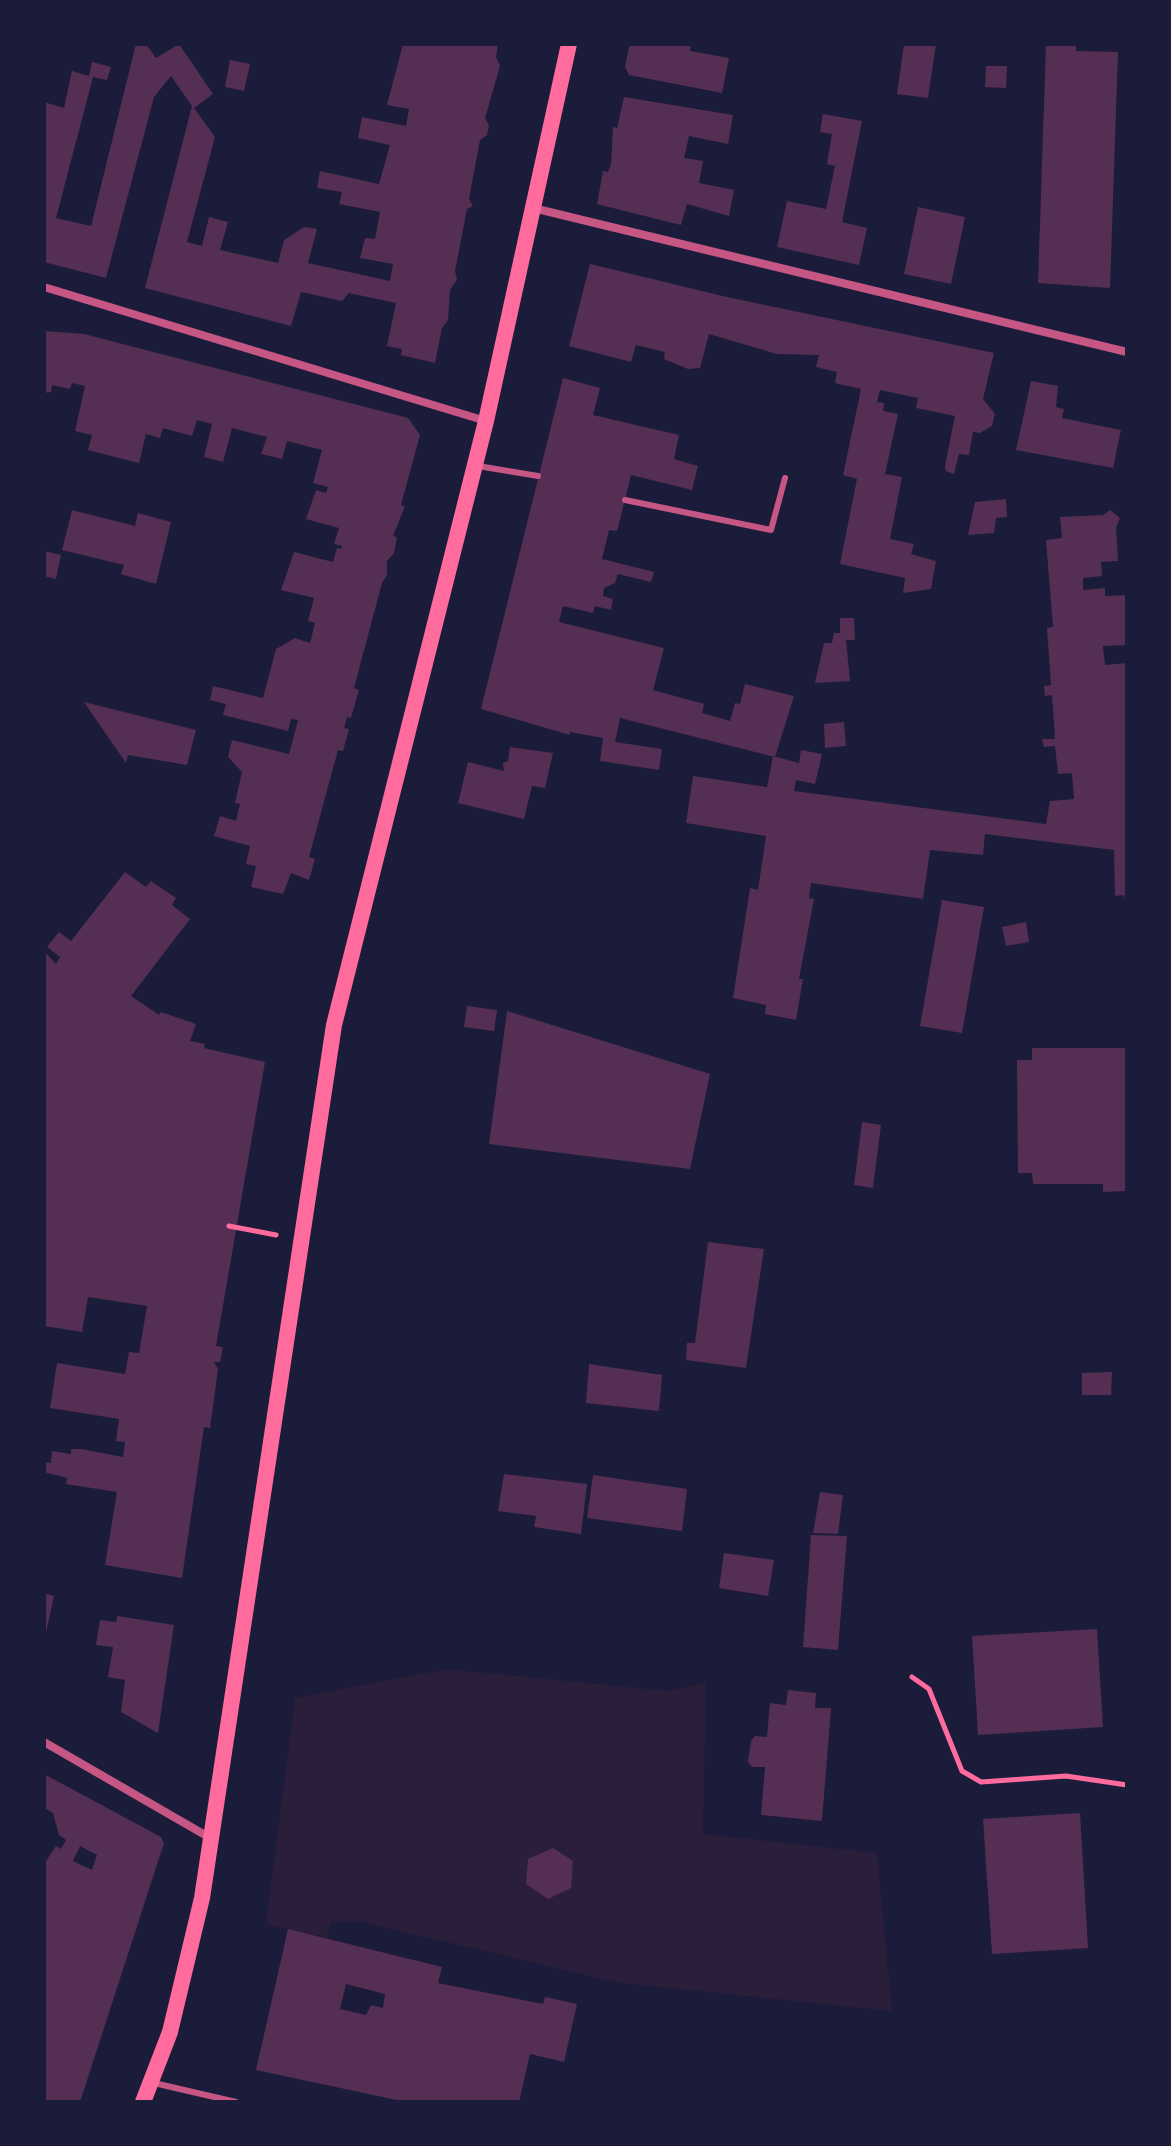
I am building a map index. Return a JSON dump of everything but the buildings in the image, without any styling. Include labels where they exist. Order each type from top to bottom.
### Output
[{"type":"main road","points":[[143,2102],[170,2032],[202,1898],[299,1239],[334,1025],[486,421],[569,44]]},
{"type":"street","points":[[533,208],[1127,352]]},
{"type":"street","points":[[44,287],[486,421]]},
{"type":"street","points":[[44,1742],[212,1839]]},
{"type":"lane","points":[[475,465],[538,476]]},
{"type":"lane","points":[[625,500],[771,530],[785,478]]},
{"type":"lane","points":[[151,2082],[236,2102]]},
{"type":"path","points":[[229,1226],[299,1239]]},
{"type":"path","points":[[912,1677],[929,1689],[962,1771],[981,1782],[1066,1776],[1127,1785]]},
{"type":"shaded area","points":[[447,1669],[668,1691],[706,1682],[703,1834],[877,1853],[892,2011],[620,1983],[357,1921],[330,1923],[327,1938],[266,1924],[295,1698]]}]
